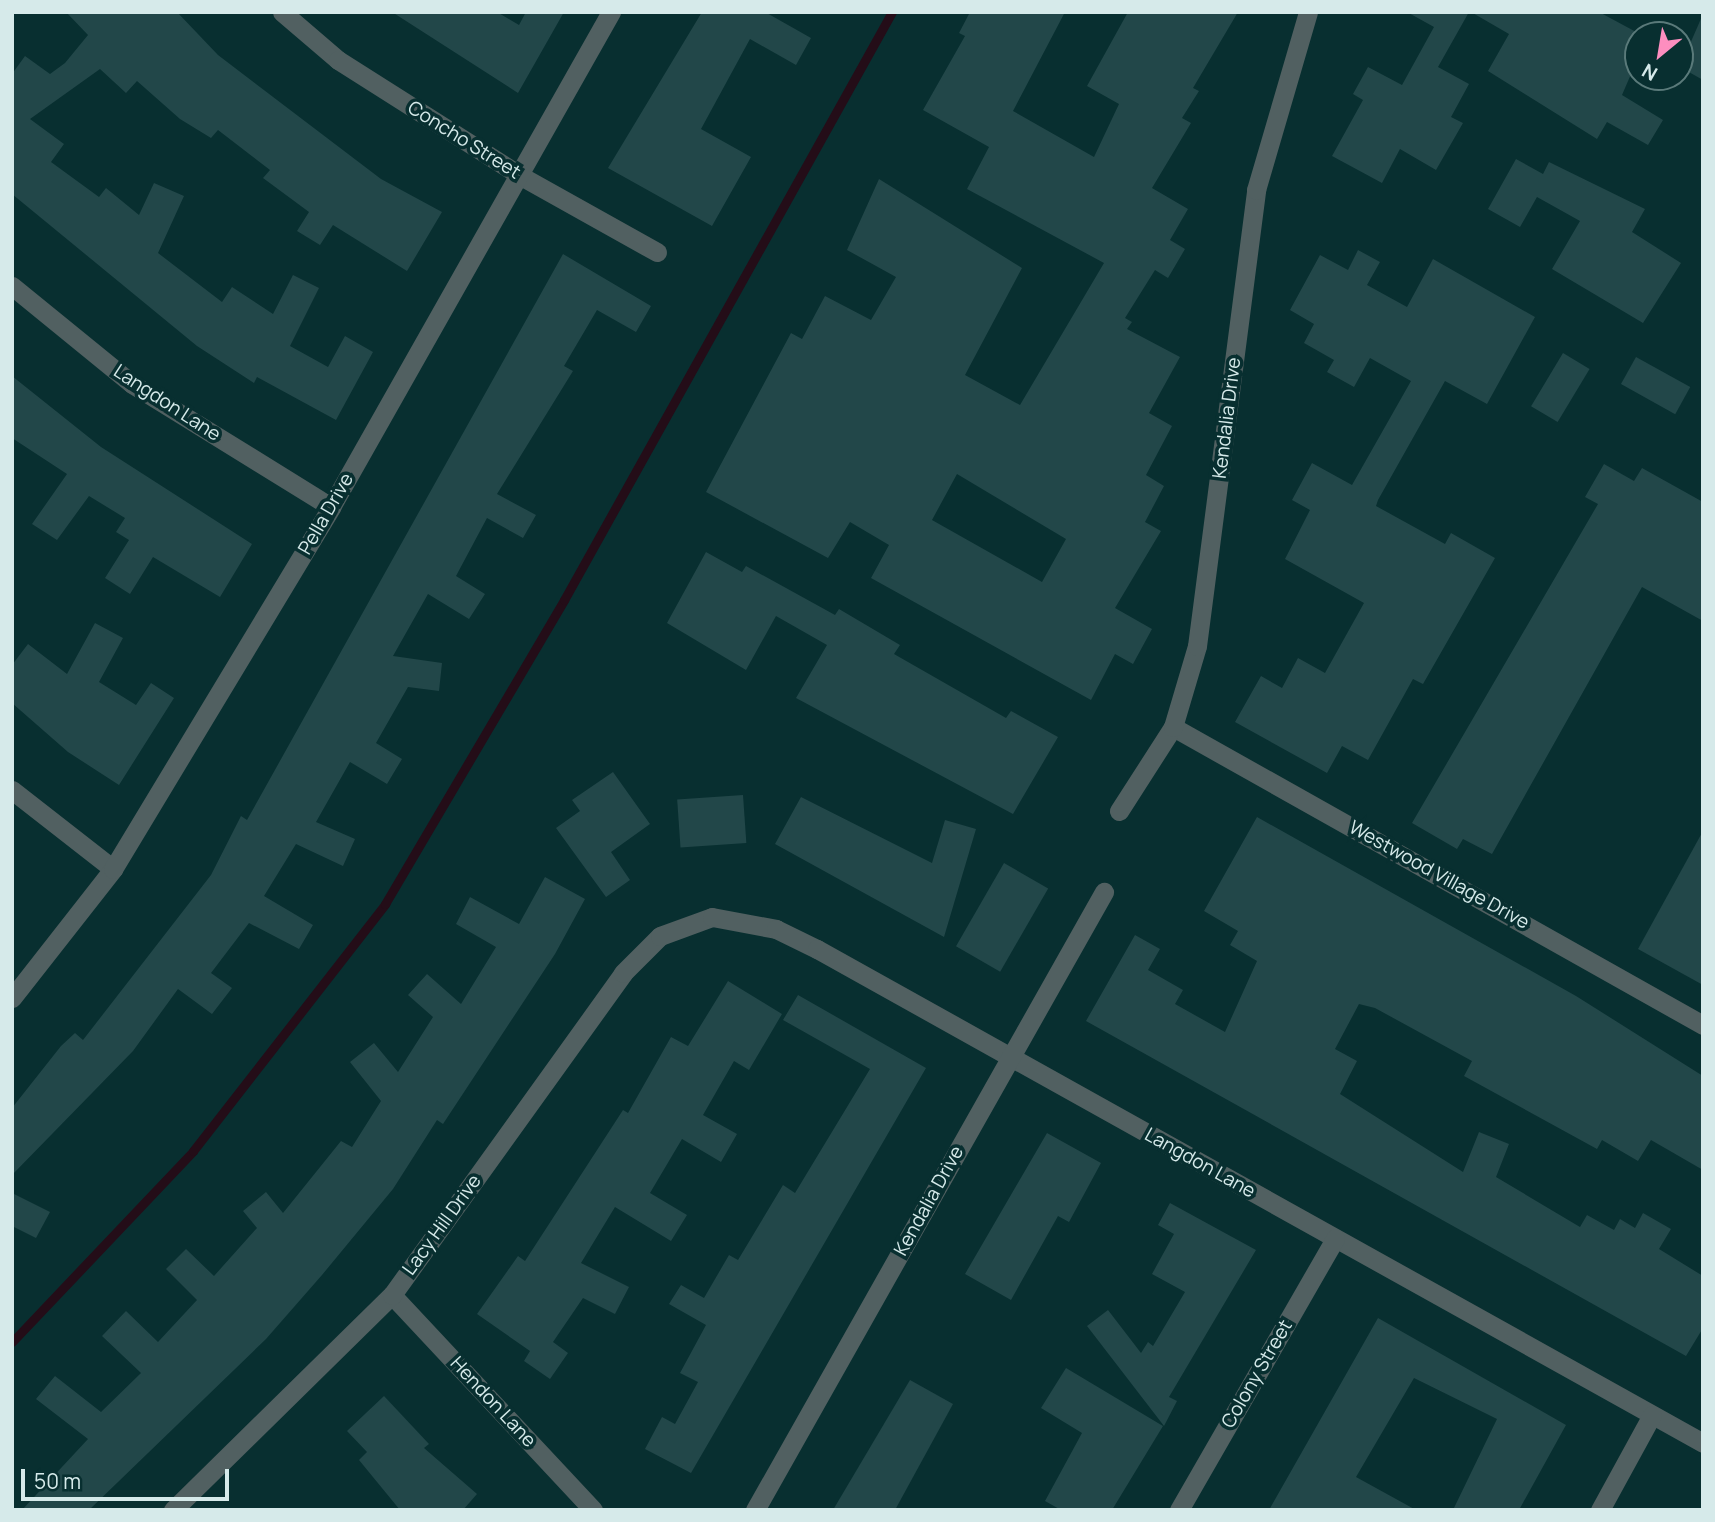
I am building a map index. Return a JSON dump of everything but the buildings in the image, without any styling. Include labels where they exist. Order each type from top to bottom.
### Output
[{"type":"street","name":"Concho Street","points":[[282,12],[338,60],[519,175],[657,252]]},
{"type":"street","name":"Pella Drive","points":[[12,998],[113,869],[331,507],[611,12]]},
{"type":"street","name":"Kendalia Drive","points":[[1119,811],[1173,727],[1198,646],[1256,190],[1308,12]]},
{"type":"street","name":"Langdon Lane","points":[[12,286],[132,384],[331,507]]},
{"type":"street","name":"Westwood Village Drive","points":[[1173,727],[1703,1025]]},
{"type":"street","points":[[12,790],[113,869]]},
{"type":"street","name":"Kendalia Drive","points":[[755,1510],[1104,892]]},
{"type":"street","name":"Langdon Lane","points":[[686,922],[740,918],[776,929],[1703,1443]]},
{"type":"street","name":"Lacy Hill Drive","points":[[173,1510],[392,1295],[622,973],[660,936],[686,922]]},
{"type":"street","name":"Colony Street","points":[[1179,1510],[1335,1238]]},
{"type":"street","name":"Hendon Lane","points":[[392,1295],[593,1510]]},
{"type":"street","points":[[1600,1510],[1652,1415]]},
{"type":"waterway","points":[[12,1342],[193,1151],[385,904],[564,600],[892,12]]}]
